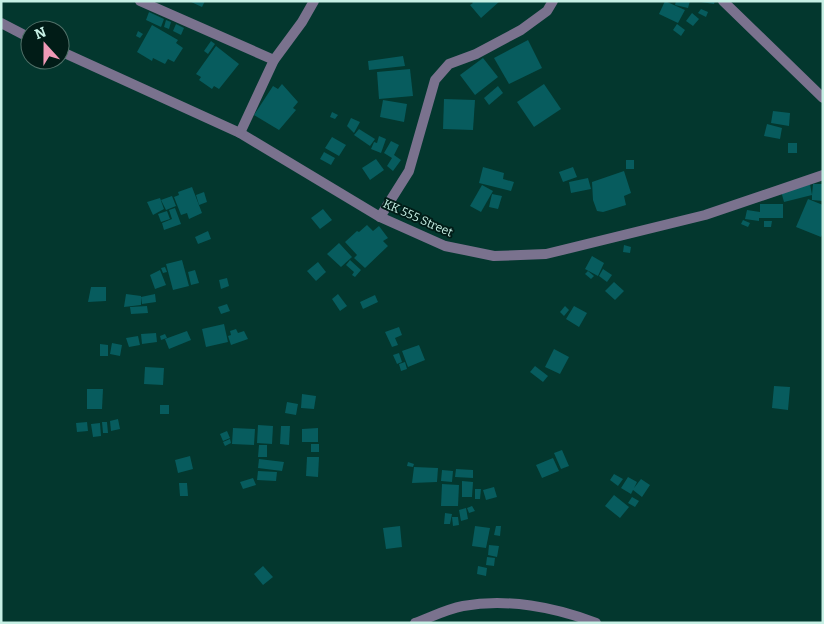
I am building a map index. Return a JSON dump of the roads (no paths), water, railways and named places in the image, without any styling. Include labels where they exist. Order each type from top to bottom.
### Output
[{"type":"street","points":[[140,1],[152,4],[274,60]]},
{"type":"street","points":[[240,132],[274,60],[302,22],[314,1]]},
{"type":"street","points":[[380,217],[409,171],[435,80],[448,64],[476,54],[522,30],[547,11],[553,1]]},
{"type":"street","points":[[723,1],[823,98]]},
{"type":"street","points":[[1,23],[20,33]]},
{"type":"street","name":"KK 555 Street","points":[[70,56],[240,132],[380,217],[445,246],[494,256],[546,254],[705,215],[823,175]]},
{"type":"street","points":[[415,623],[462,606],[524,604],[570,613],[596,623]]}]
